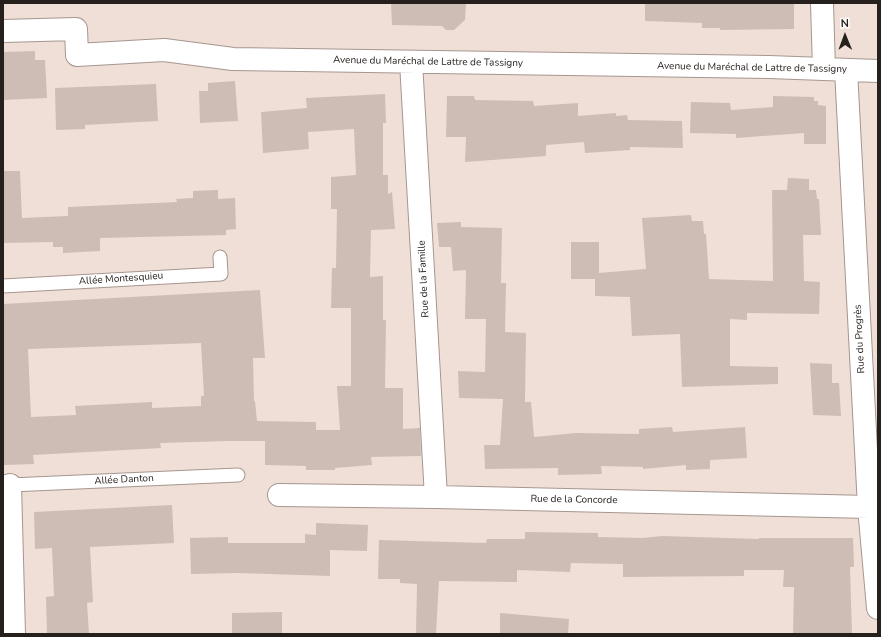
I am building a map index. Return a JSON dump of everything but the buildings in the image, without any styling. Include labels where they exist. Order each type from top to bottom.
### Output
[{"type":"street","points":[[822,3],[824,69]]},
{"type":"street","name":"Avenue du Maréchal de Lattre de Tassigny","points":[[3,31],[76,29],[77,54],[164,50],[233,59],[878,71]]},
{"type":"street","name":"Rue de la Famille","points":[[412,62],[436,497]]},
{"type":"street","name":"Rue du Progrès","points":[[846,70],[869,507],[878,608]]},
{"type":"street","points":[[7,486],[14,634]]},
{"type":"street","name":"Rue de la Concorde","points":[[279,495],[869,507]]},
{"type":"lane","name":"Allée Montesquieu","points":[[3,286],[221,274],[220,257]]},
{"type":"lane","name":"Allée Danton","points":[[7,486],[238,475]]}]
